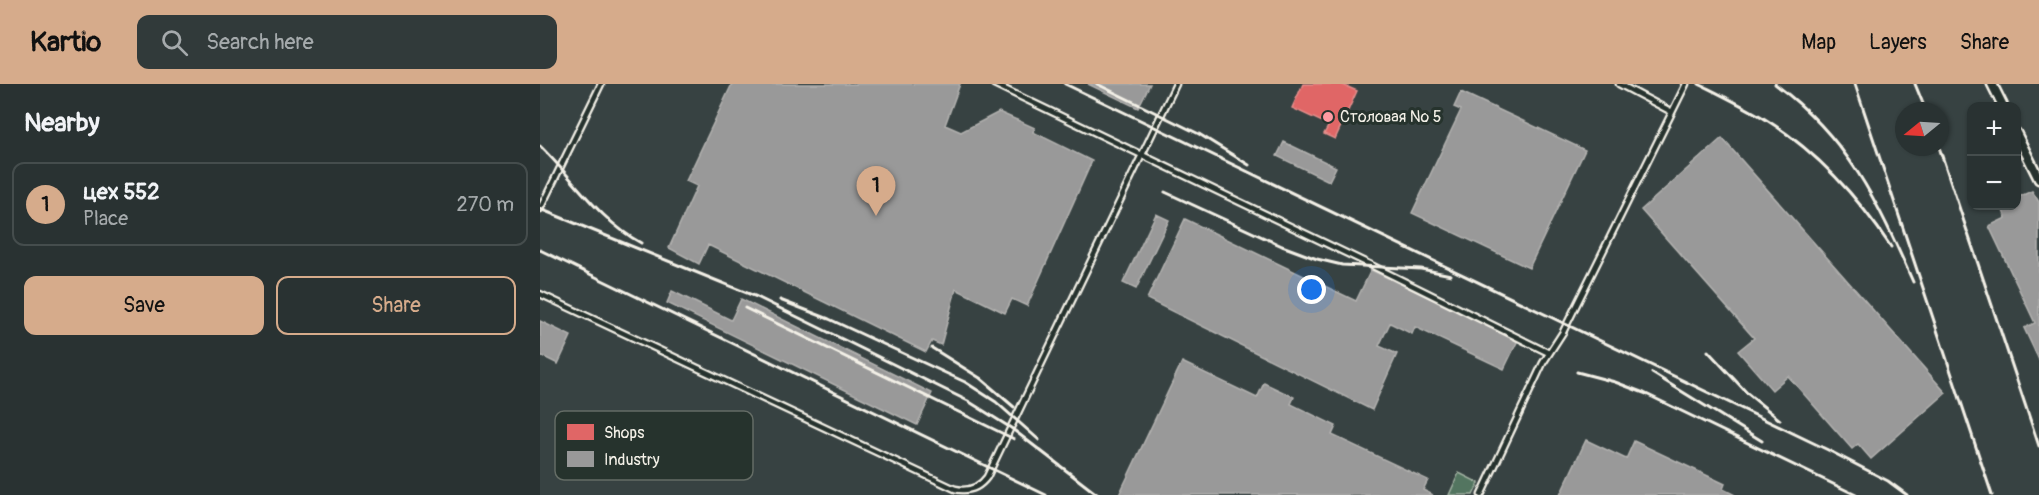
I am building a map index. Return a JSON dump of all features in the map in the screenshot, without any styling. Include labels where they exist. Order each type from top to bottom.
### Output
[{"type":"street","points":[[1992,84],[2001,102]]},
{"type":"street","points":[[2021,143],[2039,179]]},
{"type":"lane","points":[[540,209],[601,84]]},
{"type":"lane","points":[[994,84],[1549,353]]},
{"type":"lane","points":[[540,294],[955,489],[971,490],[987,477],[1176,84]]},
{"type":"lane","points":[[1619,84],[1672,111]]},
{"type":"lane","points":[[1481,495],[1549,353],[1563,332],[1686,84]]},
{"type":"green space","points":[[1459,473],[1479,483],[1473,495],[1449,495]]},
{"type":"building: Shops","name":"Столовая № 5","points":[[1303,84],[1341,84],[1357,91],[1335,139],[1324,134],[1329,125],[1292,108]]},
{"type":"building: Industry","points":[[732,84],[960,84],[945,125],[961,132],[999,112],[1035,128],[1033,132],[1092,161],[1027,306],[1012,299],[1005,313],[956,289],[941,345],[932,341],[926,352],[708,245],[699,264],[669,248],[697,186],[686,181]]},
{"type":"building: Industry","points":[[1088,84],[1150,84],[1138,108]]},
{"type":"building: Industry","points":[[1461,92],[1585,150],[1529,268],[1412,213],[1461,110],[1454,107]]},
{"type":"building: Industry","points":[[1722,138],[1946,393],[1871,459],[1858,444],[1852,449],[1788,376],[1772,390],[1738,351],[1754,338],[1641,210]]},
{"type":"building: Industry","points":[[1284,142],[1336,167],[1329,181],[1277,156]]},
{"type":"building: Industry","points":[[2032,191],[2039,202],[2039,360],[2024,328],[2035,323],[1989,226],[2006,218],[2003,210],[2021,210],[2021,196]]},
{"type":"building: Industry","points":[[1156,214],[1169,220],[1136,289],[1123,283]]},
{"type":"building: Industry","points":[[1185,219],[1356,301],[1371,270],[1518,340],[1504,369],[1415,327],[1412,334],[1390,323],[1379,346],[1397,354],[1372,410],[1147,299]]},
{"type":"building: Industry","points":[[672,291],[731,320],[741,299],[932,393],[917,425],[667,303]]},
{"type":"building: Industry","points":[[540,321],[571,336],[558,364],[540,355]]},
{"type":"building: Industry","points":[[1182,362],[1257,398],[1264,383],[1294,397],[1291,404],[1336,426],[1332,435],[1428,480],[1423,490],[1433,495],[1119,495]]},
{"type":"building: Industry","points":[[1586,440],[1626,459],[1634,441],[1725,484],[1723,489],[1735,495],[1560,495]]},
{"type":"railway","points":[[1065,84],[1828,450],[1888,481],[1907,495]]},
{"type":"railway","points":[[1097,84],[1199,134],[1249,165]]},
{"type":"railway","points":[[1699,84],[1757,114],[1802,145],[1835,176],[1865,210],[1891,247]]},
{"type":"railway","points":[[1775,84],[1801,105],[1842,149],[1873,198],[1913,282]]},
{"type":"railway","points":[[1855,84],[1992,495]]},
{"type":"railway","points":[[1915,84],[1922,102]]},
{"type":"railway","points":[[540,146],[612,223],[641,243]]},
{"type":"railway","points":[[1942,156],[2039,446]]},
{"type":"railway","points":[[1165,192],[1282,246],[1317,259],[1342,265],[1421,269],[1451,275]]},
{"type":"railway","points":[[540,209],[757,297],[968,401],[1011,428],[1098,495]]},
{"type":"railway","points":[[540,250],[1046,495]]},
{"type":"railway","points":[[780,300],[829,319],[965,382],[996,402],[1039,440]]},
{"type":"railway","points":[[745,308],[1014,439]]},
{"type":"railway","points":[[932,348],[980,378],[1014,407]]},
{"type":"railway","points":[[1708,351],[1747,393],[1780,420]]},
{"type":"railway","points":[[1577,372],[1615,382],[1644,393],[1856,495]]},
{"type":"railway","points":[[1652,373],[1762,441]]},
{"type":"place","name":"Столовая № 5","points":[[1328,117]]},
{"type":"place","name":"цех 552","points":[[876,216]]}]
